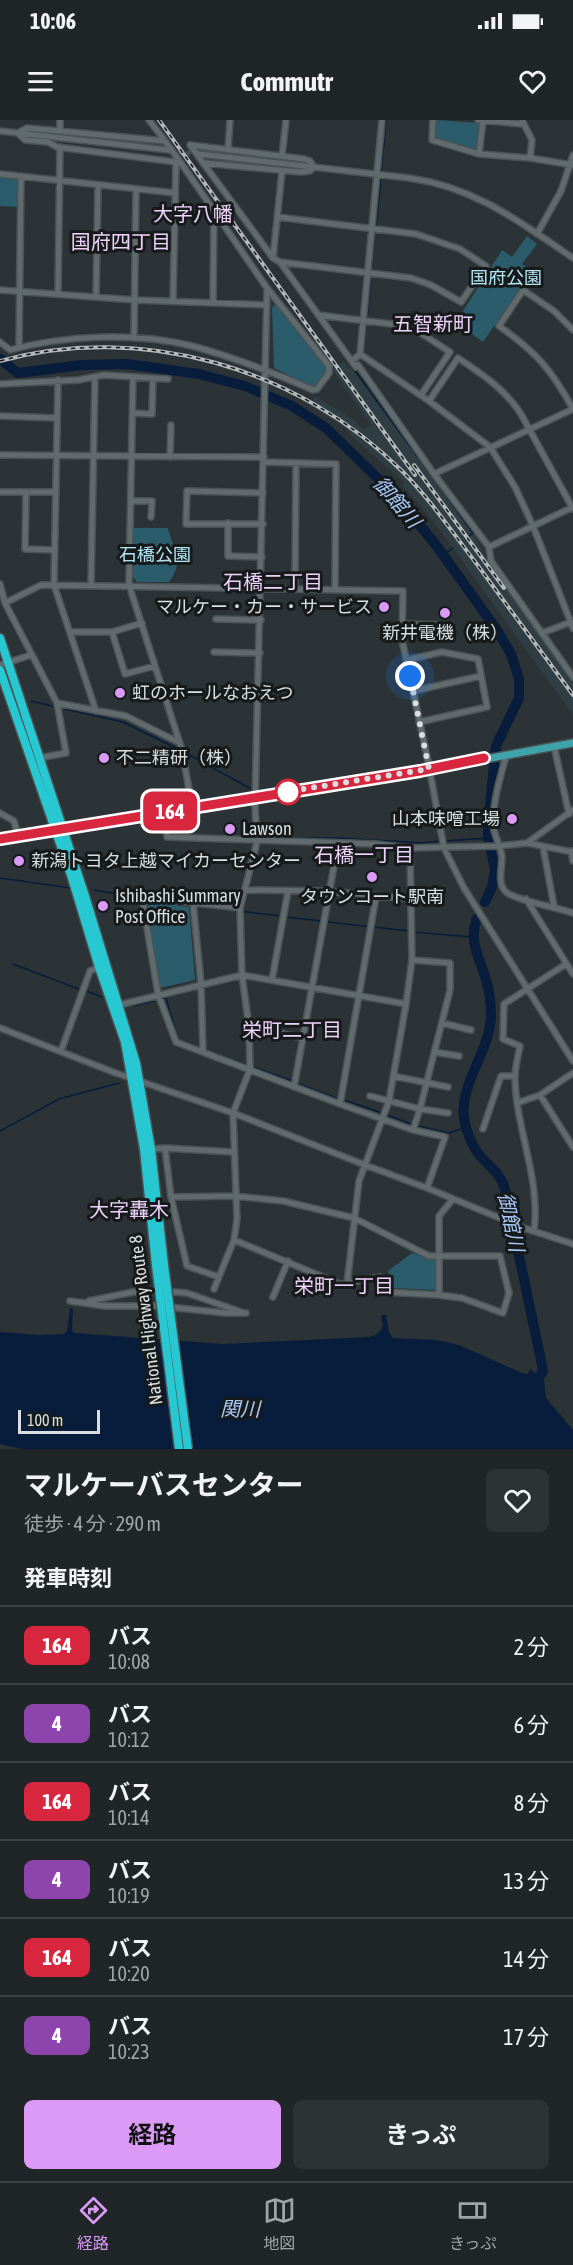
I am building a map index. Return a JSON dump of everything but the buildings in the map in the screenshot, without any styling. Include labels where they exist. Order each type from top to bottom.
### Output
[{"type":"highway","name":"National Highway Route 8","points":[[0,638],[2,666],[119,1005],[151,1149],[160,1265]]},
{"type":"highway","name":"National Highway Route 8","points":[[2,666],[39,758],[99,967],[125,1042],[135,1079],[165,1306],[179,1449]]},
{"type":"highway","name":"National Highway Route 8","points":[[165,1306],[188,1449]]},
{"type":"main road","points":[[0,839],[429,769],[573,743]]},
{"type":"street","points":[[60,120],[60,131]]},
{"type":"street","points":[[0,342],[7,349],[64,339],[134,338],[191,346],[266,370],[313,390],[319,388],[330,371],[327,363],[267,288],[214,209],[149,120]]},
{"type":"street","points":[[228,150],[230,120]]},
{"type":"street","points":[[282,156],[286,120]]},
{"type":"street","points":[[352,361],[360,354],[382,120]]},
{"type":"street","points":[[433,120],[432,140],[479,154],[572,164]]},
{"type":"street","points":[[478,120],[522,122],[532,142],[530,158]]},
{"type":"street","points":[[479,154],[483,120]]},
{"type":"street","points":[[18,133],[27,128],[165,141]]},
{"type":"street","points":[[0,131],[170,150]]},
{"type":"street","points":[[18,133],[25,140],[48,142],[60,147],[179,162]]},
{"type":"street","points":[[278,217],[398,231],[432,238],[460,249],[486,266],[461,302],[420,280],[399,275],[280,262],[273,258],[190,145],[308,160],[314,167]]},
{"type":"street","points":[[58,294],[60,147]]},
{"type":"street","points":[[199,154],[420,179],[457,189],[502,210],[573,258]]},
{"type":"street","points":[[537,234],[556,202],[572,164],[573,155]]},
{"type":"street","points":[[173,301],[175,193],[179,162]]},
{"type":"street","points":[[203,163],[307,172],[314,167]]},
{"type":"street","points":[[273,258],[282,171]]},
{"type":"street","points":[[0,174],[175,193]]},
{"type":"street","points":[[19,347],[21,176]]},
{"type":"street","points":[[96,297],[98,185]]},
{"type":"street","points":[[134,338],[136,189]]},
{"type":"street","points":[[213,302],[214,209]]},
{"type":"street","points":[[280,262],[489,546],[491,561],[573,675]]},
{"type":"street","points":[[214,1289],[234,1240],[237,1219],[234,1196],[233,1113],[249,1069],[249,1027],[242,975],[240,908],[257,842],[256,797],[267,288]]},
{"type":"street","points":[[0,290],[135,300],[267,305]]},
{"type":"street","points":[[434,474],[573,409],[557,380],[543,361],[499,326],[523,290],[554,311],[573,330]]},
{"type":"street","points":[[318,315],[386,322],[408,328],[419,332],[450,352],[421,395]]},
{"type":"street","points":[[360,354],[421,395],[490,447],[515,487],[572,624],[542,633]]},
{"type":"street","points":[[429,401],[458,358],[504,390],[529,429],[572,508],[489,546]]},
{"type":"street","points":[[0,384],[110,375],[168,379]]},
{"type":"street","points":[[91,585],[95,377]]},
{"type":"street","points":[[133,377],[129,585],[180,743],[192,806]]},
{"type":"street","points":[[133,413],[152,414],[153,378]]},
{"type":"street","points":[[57,380],[54,585],[96,711]]},
{"type":"street","points":[[0,416],[57,418]]},
{"type":"street","points":[[170,457],[171,425]]},
{"type":"street","points":[[0,455],[170,457],[336,464],[335,590]]},
{"type":"street","points":[[294,589],[296,463]]},
{"type":"street","points":[[263,493],[187,491],[186,524],[263,524]]},
{"type":"street","points":[[0,492],[56,492]]},
{"type":"street","points":[[26,492],[25,549],[55,550]]},
{"type":"street","points":[[130,501],[152,501],[151,517]]},
{"type":"street","points":[[228,523],[228,556],[262,557]]},
{"type":"street","points":[[0,584],[5,603],[58,707],[66,753],[39,758]]},
{"type":"street","points":[[5,603],[38,586],[54,585],[403,591],[402,640],[444,848],[464,888],[573,1060]]},
{"type":"street","points":[[216,619],[261,620]]},
{"type":"street","points":[[70,632],[112,632],[142,623]]},
{"type":"street","points":[[402,624],[451,625]]},
{"type":"street","points":[[112,632],[125,674],[155,666]]},
{"type":"street","points":[[214,652],[260,653]]},
{"type":"street","points":[[407,660],[442,652],[478,659],[487,707],[419,722]]},
{"type":"street","points":[[2,666],[31,655]]},
{"type":"street","points":[[413,691],[481,676]]},
{"type":"street","points":[[58,707],[126,716],[180,743]]},
{"type":"street","points":[[527,843],[571,812],[554,746]]},
{"type":"street","points":[[504,756],[494,824],[499,846],[501,884],[504,890],[514,897],[573,913]]},
{"type":"street","points":[[165,812],[167,837],[410,848],[480,847],[527,843],[572,851],[573,861]]},
{"type":"street","points":[[0,813],[14,821],[18,836]]},
{"type":"street","points":[[294,1087],[314,987],[328,891],[338,844]]},
{"type":"street","points":[[543,847],[554,906]]},
{"type":"street","points":[[347,1284],[359,1181],[389,1101],[406,1004],[412,960],[410,848]]},
{"type":"street","points":[[245,890],[328,891],[411,899]]},
{"type":"street","points":[[272,980],[288,891]]},
{"type":"street","points":[[240,908],[142,897],[158,994],[176,1041],[413,1130],[446,1137],[427,1188]]},
{"type":"street","points":[[340,1104],[376,897]]},
{"type":"street","points":[[526,899],[573,974]]},
{"type":"street","points":[[193,902],[201,984],[203,1052]]},
{"type":"street","points":[[412,960],[450,963],[450,990],[413,1130]]},
{"type":"street","points":[[534,1231],[536,1201],[517,1103],[515,1076],[520,1046],[503,1039],[504,1004],[566,964]]},
{"type":"street","points":[[61,1051],[86,985],[88,973],[99,967]]},
{"type":"street","points":[[119,1005],[242,975],[406,1004]]},
{"type":"street","points":[[442,1023],[471,1030]]},
{"type":"street","points":[[249,1027],[303,1038]]},
{"type":"street","points":[[0,1028],[233,1113],[519,1226],[573,1244]]},
{"type":"street","points":[[434,1052],[459,1056]]},
{"type":"street","points":[[517,1103],[540,1095],[573,1073]]},
{"type":"street","points":[[393,1076],[448,1087]]},
{"type":"street","points":[[483,1129],[501,1076],[515,1076]]},
{"type":"street","points":[[540,1095],[573,1146]]},
{"type":"street","points":[[370,1096],[448,1113]]},
{"type":"street","points":[[165,1148],[171,1197],[187,1266],[219,1277]]},
{"type":"street","points":[[151,1149],[233,1152]]},
{"type":"street","points":[[171,1197],[234,1196],[283,1201],[354,1218],[429,1256],[500,1256],[509,1293],[503,1313],[462,1298],[386,1292],[381,1277],[340,1284],[234,1240]]},
{"type":"street","points":[[439,1295],[439,1216],[453,1200]]},
{"type":"street","points":[[273,1297],[288,1261]]},
{"type":"street","points":[[150,1292],[133,1292],[87,1302],[70,1301],[105,1306],[165,1306],[225,1313],[246,1313],[187,1293],[175,1292]]},
{"type":"shaded area","points":[[344,362],[353,370],[476,538],[483,554],[573,681],[573,715],[437,526],[402,485],[404,482],[347,432],[348,429],[310,406],[315,396],[352,419],[364,430],[371,424],[332,370]]},
{"type":"green space","points":[[436,120],[481,123],[478,151],[436,140],[434,136]]},
{"type":"green space","points":[[0,176],[19,178],[18,207],[0,206]]},
{"type":"green space","name":"国府公園","points":[[527,236],[537,244],[522,264],[532,271],[483,342],[456,322],[502,250],[512,257]]},
{"type":"green space","points":[[276,303],[326,366],[327,371],[316,387],[274,368],[272,308]]},
{"type":"green space","name":"石橋公園","points":[[134,528],[168,528],[177,561],[174,575],[169,582],[137,582],[133,577]]},
{"type":"green space","points":[[146,901],[189,907],[195,980],[160,988]]},
{"type":"green space","points":[[412,1253],[435,1260],[436,1290],[392,1288],[388,1271]]},
{"type":"water","name":"関川","points":[[70,1308],[73,1309],[72,1329],[74,1333],[222,1344],[369,1337],[380,1330],[383,1326],[381,1315],[386,1315],[389,1332],[393,1338],[436,1340],[459,1345],[522,1373],[528,1374],[530,1369],[544,1380],[546,1398],[573,1430],[573,1449],[21,1449],[0,1444],[0,1332],[64,1334],[67,1331]]},
{"type":"waterway","points":[[381,173],[386,120]]},
{"type":"waterway","points":[[376,227],[381,178]]},
{"type":"waterway","points":[[371,271],[375,231]]},
{"type":"waterway","points":[[367,319],[371,276]]},
{"type":"waterway","points":[[363,355],[366,324]]},
{"type":"waterway","name":"御館川","points":[[0,359],[18,373],[82,365],[127,364],[199,374],[245,386],[292,406],[326,428],[396,496],[436,545],[497,630],[511,654],[519,679],[519,698],[496,746],[488,824],[488,838],[495,869],[492,887],[485,902]]},
{"type":"waterway","points":[[351,365],[473,533],[469,536]]},
{"type":"waterway","points":[[443,555],[453,548]]},
{"type":"waterway","points":[[31,701],[56,707]]},
{"type":"waterway","points":[[61,708],[123,722],[180,750]]},
{"type":"waterway","points":[[184,752],[253,790]]},
{"type":"waterway","points":[[280,838],[338,838],[422,843],[440,841]]},
{"type":"waterway","points":[[444,841],[488,838]]},
{"type":"waterway","points":[[0,878],[70,888]]},
{"type":"waterway","points":[[94,890],[141,898]]},
{"type":"waterway","points":[[199,906],[281,916]]},
{"type":"waterway","points":[[285,917],[322,921]]},
{"type":"waterway","name":"御館川","points":[[477,918],[474,942],[488,989],[491,1017],[485,1045],[468,1086],[464,1113],[466,1128],[474,1147],[498,1175],[505,1189],[543,1371],[532,1388]]},
{"type":"waterway","points":[[327,922],[409,931]]},
{"type":"waterway","points":[[413,932],[473,937]]},
{"type":"waterway","points":[[13,964],[81,990]]},
{"type":"waterway","points":[[86,991],[102,997]]},
{"type":"waterway","points":[[163,999],[166,998],[178,1039],[201,1048]]},
{"type":"waterway","points":[[133,1006],[159,1000]]},
{"type":"waterway","points":[[206,1050],[247,1065]]},
{"type":"waterway","points":[[251,1066],[292,1081]]},
{"type":"waterway","points":[[0,1131],[59,1099],[119,1083]]},
{"type":"waterway","points":[[296,1083],[339,1099]]},
{"type":"waterway","points":[[344,1100],[382,1113]]},
{"type":"waterway","points":[[387,1115],[413,1125]]},
{"type":"waterway","points":[[418,1126],[449,1133],[466,1127]]},
{"type":"tunnel","points":[[171,151],[197,154]]},
{"type":"railway","points":[[159,120],[415,475]]},
{"type":"railway","points":[[0,361],[54,350],[108,347],[162,352],[215,363],[267,381],[315,405],[361,435],[412,482],[431,504],[573,695]]},
{"type":"railway","points":[[414,465],[504,588]]},
{"type":"bus line","name":"164","points":[[0,839],[192,806],[420,771],[484,758]]},
{"type":"place","name":"マルケー・カー・サービス","points":[[384,607]]},
{"type":"place","name":"新井電機（株）","points":[[445,613]]},
{"type":"place","name":"虹のホールなおえつ","points":[[120,693]]},
{"type":"place","name":"不二精研（株）","points":[[104,758]]},
{"type":"place","name":"山本味噌工場","points":[[512,819]]},
{"type":"place","name":"Lawson","points":[[230,829]]},
{"type":"place","name":"新潟トヨタ上越マイカーセンター","points":[[19,861]]},
{"type":"place","name":"タウンコート駅南","points":[[372,877]]},
{"type":"place","name":"Ishibashi Summary Post Office","points":[[103,906]]},
{"type":"district","name":"大字八幡","points":[[193,214]]},
{"type":"district","name":"国府四丁目","points":[[121,242]]},
{"type":"district","name":"五智新町","points":[[433,324]]},
{"type":"district","name":"石橋二丁目","points":[[273,582]]},
{"type":"district","name":"石橋一丁目","points":[[364,855]]},
{"type":"district","name":"栄町二丁目","points":[[292,1030]]},
{"type":"district","name":"大字轟木","points":[[129,1210]]},
{"type":"district","name":"栄町一丁目","points":[[344,1286]]},
{"type":"route","points":[[288,792],[285,792],[429,769],[410,676]]}]
